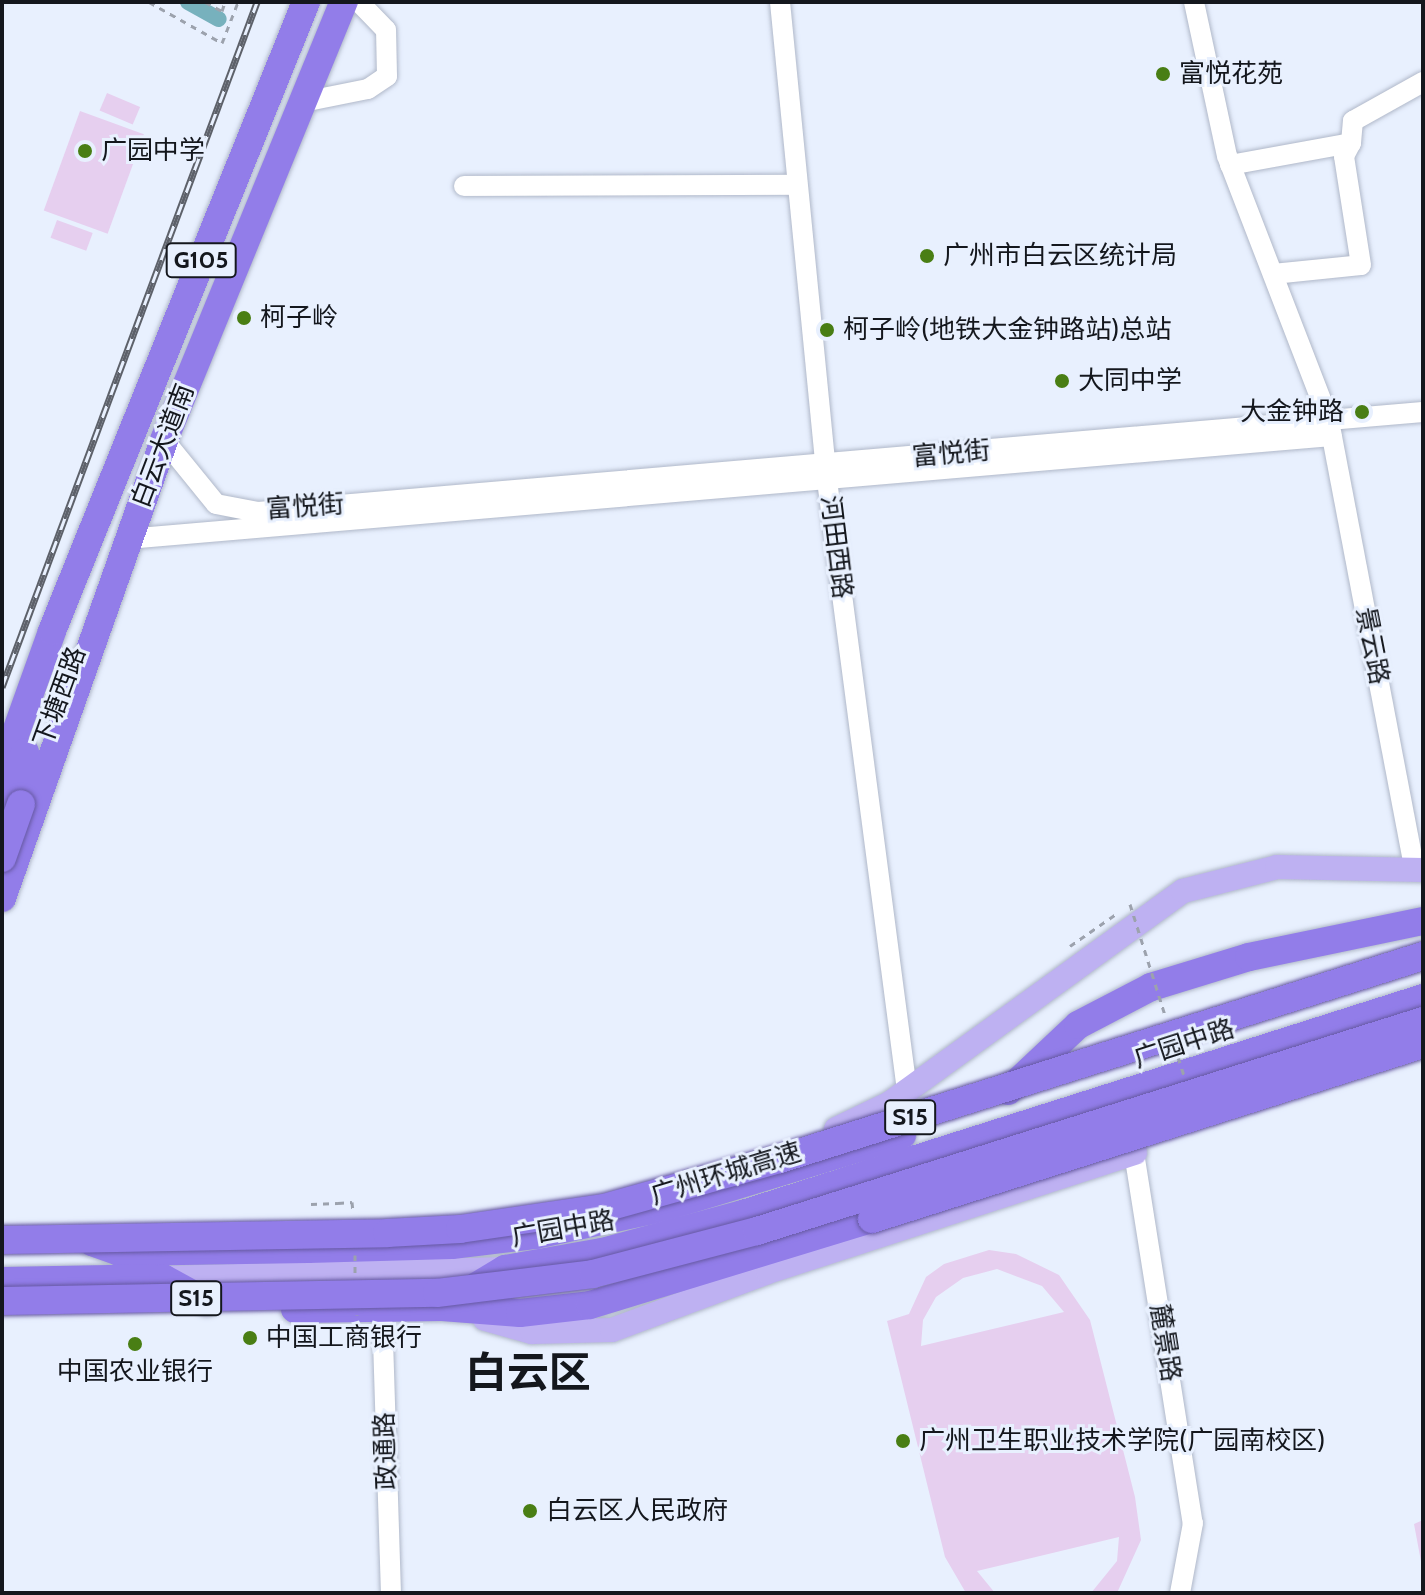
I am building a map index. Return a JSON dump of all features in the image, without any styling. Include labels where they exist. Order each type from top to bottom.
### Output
[{"type":"highway","name":"白云大道南","points":[[2,771],[99,518],[306,2]]},
{"type":"highway","name":"白云大道南","points":[[2,898],[164,440],[344,2]]},
{"type":"highway","name":"下塘西路","points":[[2,858],[10,806],[75,615],[99,518]]},
{"type":"highway","name":"下塘西路","points":[[10,806],[127,539]]},
{"type":"highway","points":[[995,1104],[1078,1025],[1151,987],[1249,957],[1423,921]]},
{"type":"highway","name":"广州环城高速","points":[[2,1240],[387,1233],[460,1229],[604,1208],[765,1164],[1423,956]]},
{"type":"highway","name":"广园中路","points":[[119,1252],[452,1245],[606,1222],[811,1165],[1423,968]]},
{"type":"highway","name":"广园中路","points":[[505,1269],[655,1239],[846,1182],[1423,998]]},
{"type":"highway","name":"S15","points":[[2,1301],[437,1293],[593,1274],[757,1231],[1423,1021]]},
{"type":"highway","points":[[163,1278],[224,1310],[442,1307],[520,1313],[590,1305],[1423,1044]]},
{"type":"highway","points":[[2,1228],[50,1227],[119,1252]]},
{"type":"highway","points":[[442,1307],[505,1269]]},
{"type":"highway","name":"广园中路","points":[[2,1281],[163,1278]]},
{"type":"main road","points":[[50,1227],[417,1220],[509,1211],[628,1190],[762,1153],[854,1123],[907,1090],[1161,904],[1202,883],[1277,867],[1419,870]]},
{"type":"main road","points":[[655,1239],[760,1237],[924,1189],[1423,1028]]},
{"type":"main road","points":[[907,1090],[995,1104]]},
{"type":"main road","points":[[762,1153],[811,1165]]},
{"type":"main road","points":[[361,1278],[442,1307],[532,1332],[612,1330],[768,1272],[1135,1153]]},
{"type":"main road","points":[[846,1182],[924,1189]]},
{"type":"main road","points":[[452,1245],[509,1211]]},
{"type":"main road","name":"广园中路","points":[[2,1254],[119,1252]]},
{"type":"main road","name":"广园中路","points":[[163,1278],[361,1278],[505,1269]]},
{"type":"main road","points":[[2,1301],[34,1280]]},
{"type":"main road","points":[[2,1314],[224,1310]]},
{"type":"street","points":[[303,102],[368,89],[387,76],[386,30],[359,2]]},
{"type":"street","name":"河田西路","points":[[780,2],[826,474],[907,1090]]},
{"type":"street","points":[[1194,2],[1230,165],[1330,429]]},
{"type":"street","points":[[1273,274],[1361,265],[1344,156],[1351,143],[1353,121],[1423,82]]},
{"type":"street","points":[[1230,165],[1351,143]]},
{"type":"street","points":[[464,186],[797,185]]},
{"type":"street","name":"富悦街","points":[[127,539],[1330,429],[1423,412]]},
{"type":"street","name":"景云路","points":[[1330,429],[1419,870]]},
{"type":"street","name":"富悦街","points":[[164,440],[216,504],[243,511],[826,474]]},
{"type":"street","name":"麓景路","points":[[1120,1093],[1135,1153],[1193,1523],[1180,1593]]},
{"type":"street","name":"政通路","points":[[369,1310],[391,1593]]},
{"type":"path","points":[[149,2],[222,43],[236,3]]},
{"type":"path","points":[[205,2],[222,11],[225,2]]},
{"type":"path","points":[[1070,946],[1130,904],[1168,1024]]},
{"type":"path","points":[[1177,1054],[1186,1084]]},
{"type":"path","points":[[311,1204],[352,1202],[353,1217]]},
{"type":"path","points":[[354,1249],[361,1278]]},
{"type":"path","points":[[346,1327],[357,1327],[369,1310]]},
{"type":"shaded area","points":[[107,93],[140,107],[133,125],[100,110]]},
{"type":"shaded area","points":[[80,111],[144,134],[108,234],[44,211]]},
{"type":"shaded area","points":[[57,220],[93,233],[86,251],[51,238]]},
{"type":"shaded area","points":[[989,1250],[1016,1254],[1059,1275],[1090,1320],[1135,1497],[1141,1540],[1117,1593],[1091,1593],[1117,1561],[1119,1537],[977,1571],[995,1593],[966,1593],[945,1557],[887,1321],[909,1314],[926,1277],[944,1264]],"holes":[[[997,1269],[1042,1286],[1064,1312],[921,1346],[923,1320],[936,1297],[963,1278]]]},
{"type":"shaded area","points":[[1423,1520],[1423,1572],[1414,1524]]},
{"type":"waterway","points":[[188,2],[219,19]]},
{"type":"railway","points":[[2,687],[257,2]]},
{"type":"place","name":"富悦花苑","points":[[1163,74]]},
{"type":"place","name":"广园中学","points":[[85,151]]},
{"type":"place","name":"广州市白云区统计局","points":[[927,256]]},
{"type":"place","name":"柯子岭","points":[[244,318]]},
{"type":"place","name":"柯子岭(地铁大金钟路站)总站","points":[[827,330]]},
{"type":"place","name":"大同中学","points":[[1062,381]]},
{"type":"place","name":"大金钟路","points":[[1362,412]]},
{"type":"place","name":"中国工商银行","points":[[250,1338]]},
{"type":"place","name":"中国农业银行","points":[[135,1344]]},
{"type":"place","name":"广州卫生职业技术学院(广园南校区)","points":[[903,1441]]},
{"type":"place","name":"白云区人民政府","points":[[530,1511]]},
{"type":"district","name":"白云区","points":[[528,1372]]}]
